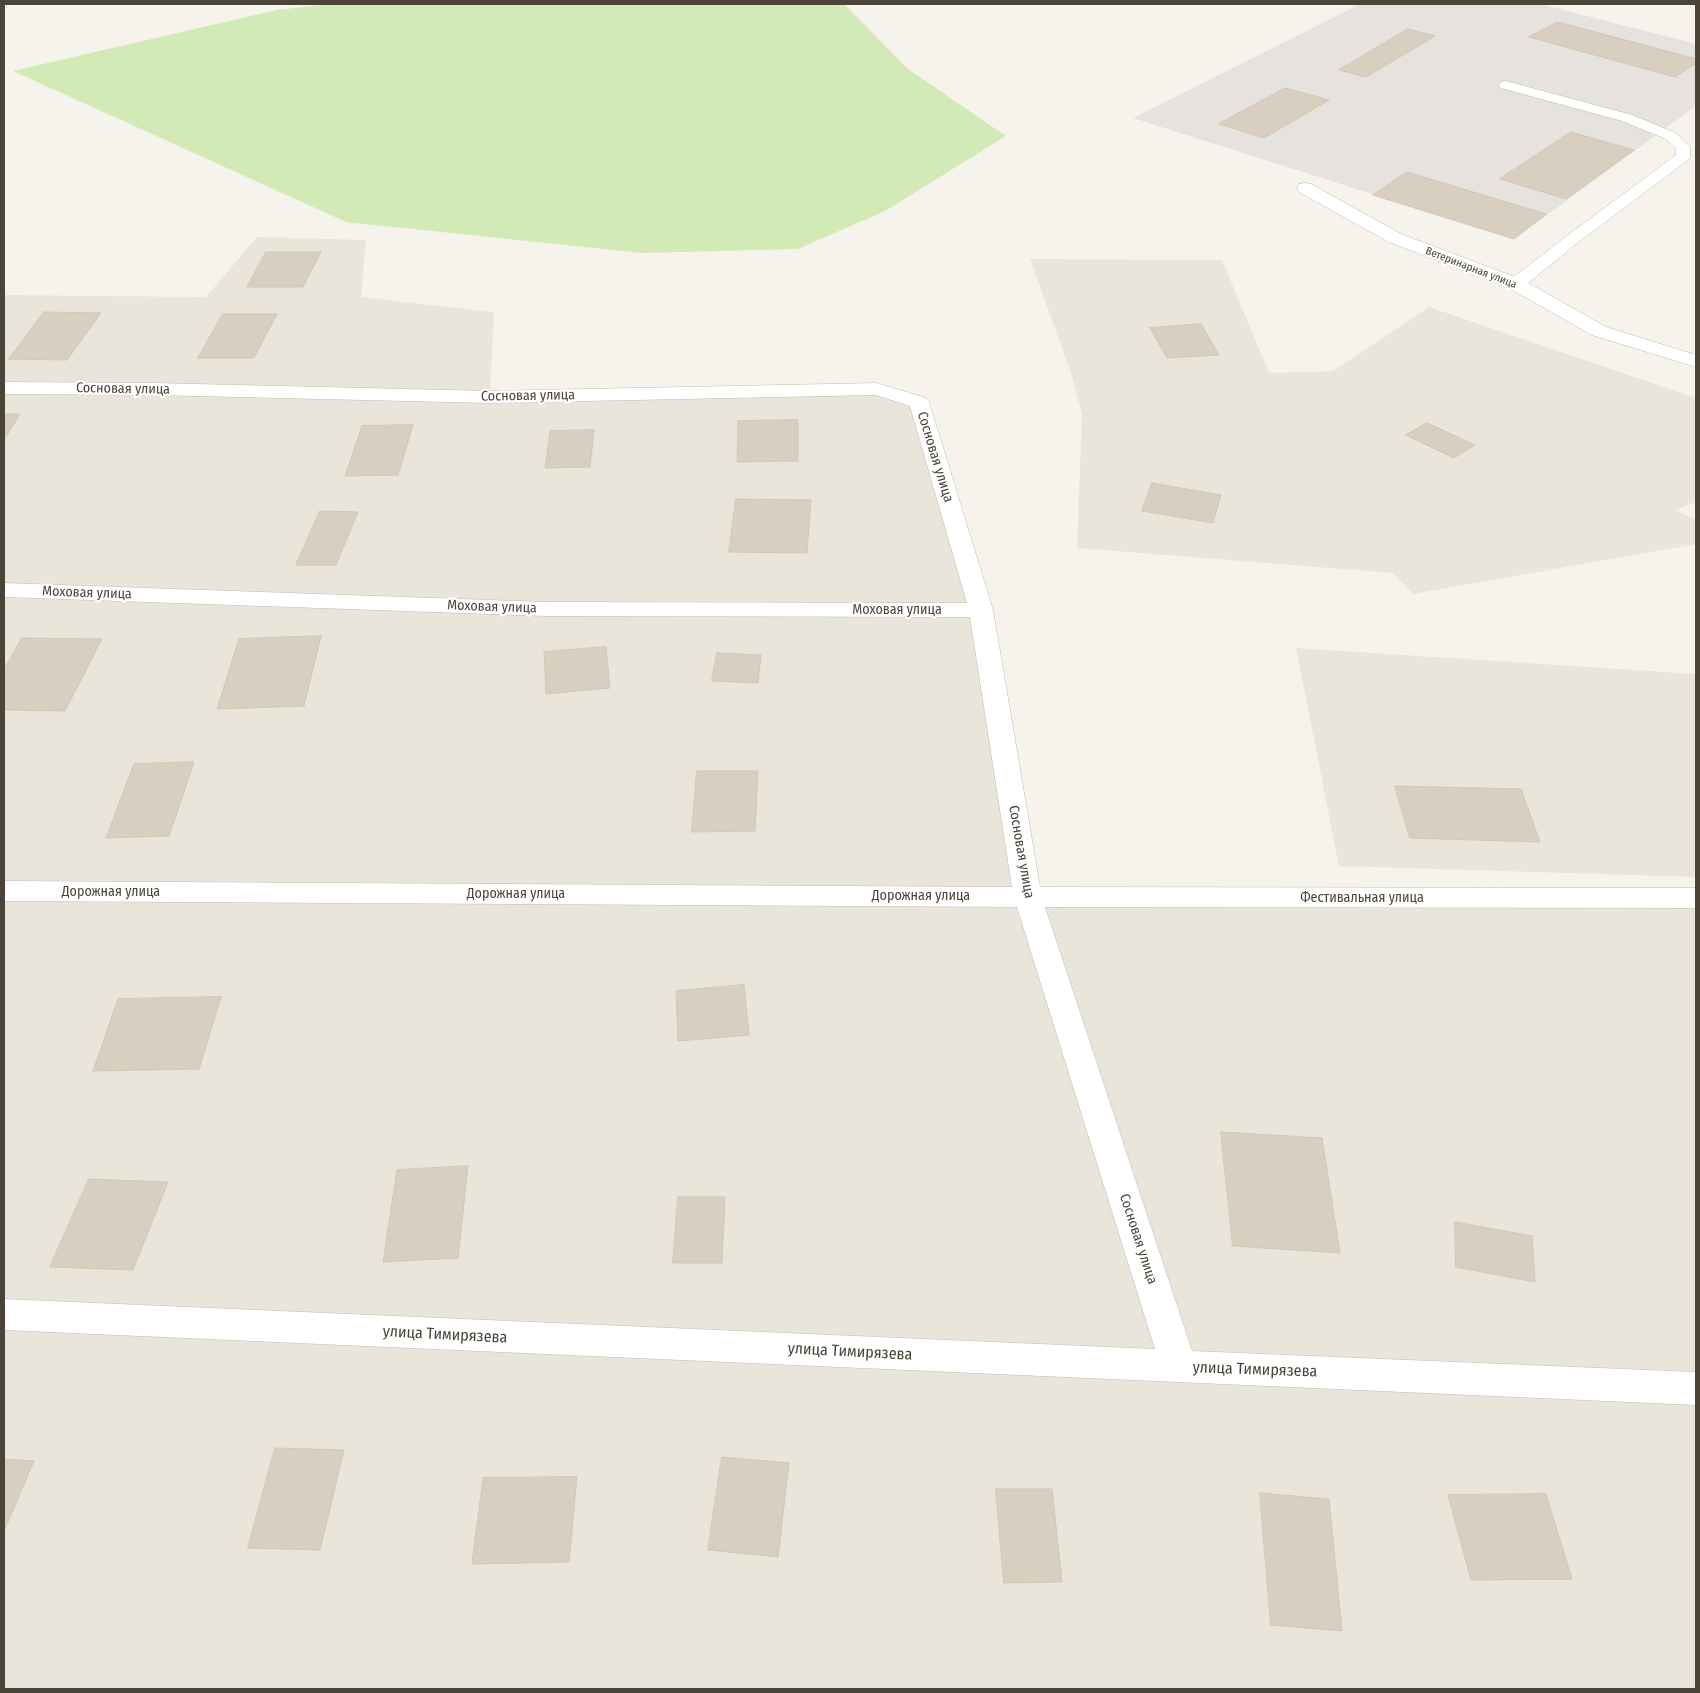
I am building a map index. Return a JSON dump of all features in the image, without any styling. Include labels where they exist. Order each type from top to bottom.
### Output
[{"type":"street","name":"Ветеринарная улица","points":[[1305,188],[1395,238],[1516,284],[1599,331],[1696,361]]},
{"type":"street","name":"Сосновая улица","points":[[4,388],[163,389],[490,397],[877,389],[918,402],[981,610],[1028,897],[1179,1367]]},
{"type":"street","name":"Моховая улица","points":[[4,590],[547,608],[981,610]]},
{"type":"street","name":"Дорожная улица","points":[[4,891],[1028,897]]},
{"type":"street","name":"Фестивальная улица","points":[[1028,897],[1696,898]]},
{"type":"street","name":"улица Тимирязева","points":[[4,1315],[1696,1389]]},
{"type":"lane","points":[[1506,85],[1627,118],[1671,136],[1682,146],[1683,157],[1570,241],[1516,284]]},
{"type":"shaded area","points":[[1360,4],[1540,4],[1696,44],[1696,106],[1514,239],[1133,118]]},
{"type":"shaded area","points":[[257,237],[366,240],[361,297],[494,312],[490,396],[877,389],[919,402],[981,610],[1028,897],[1696,898],[1696,1689],[4,1689],[4,295],[206,297]]},
{"type":"shaded area","points":[[1030,259],[1222,260],[1269,373],[1333,371],[1429,307],[1696,398],[1696,502],[1675,510],[1696,520],[1696,544],[1413,594],[1393,573],[1077,548],[1082,414],[1071,373]]},
{"type":"shaded area","points":[[1296,648],[1696,674],[1696,877],[1339,866]]},
{"type":"green space","points":[[330,4],[844,4],[908,69],[1006,136],[885,211],[798,249],[642,253],[346,222],[13,71],[277,10]]},
{"type":"building","points":[[1558,22],[1696,59],[1696,63],[1675,77],[1529,37]]},
{"type":"building","points":[[1408,29],[1435,36],[1366,77],[1339,70]]},
{"type":"building","points":[[1285,88],[1329,100],[1264,138],[1219,124]]},
{"type":"building","points":[[1571,132],[1634,150],[1566,199],[1500,179]]},
{"type":"building","points":[[1407,172],[1546,214],[1514,239],[1373,195]]},
{"type":"building","points":[[266,252],[321,252],[303,287],[247,287]]},
{"type":"building","points":[[44,312],[101,313],[67,360],[9,359]]},
{"type":"building","points":[[223,314],[277,314],[254,358],[198,358]]},
{"type":"building","points":[[1201,324],[1219,355],[1167,358],[1150,328]]},
{"type":"building","points":[[4,414],[20,414],[4,440]]},
{"type":"building","points":[[798,420],[798,461],[737,462],[738,421]]},
{"type":"building","points":[[1427,423],[1475,445],[1454,458],[1406,435]]},
{"type":"building","points":[[413,425],[398,475],[345,476],[362,426]]},
{"type":"building","points":[[594,430],[590,467],[545,468],[550,431]]},
{"type":"building","points":[[1152,483],[1221,495],[1213,523],[1142,511]]},
{"type":"building","points":[[736,499],[811,500],[807,553],[729,552]]},
{"type":"building","points":[[320,511],[358,512],[336,565],[296,565]]},
{"type":"building","points":[[321,636],[304,706],[217,709],[239,639]]},
{"type":"building","points":[[22,638],[102,639],[65,711],[4,710],[4,670]]},
{"type":"building","points":[[606,647],[610,688],[546,694],[544,652]]},
{"type":"building","points":[[717,653],[761,655],[758,683],[712,681]]},
{"type":"building","points":[[194,762],[169,836],[106,838],[134,764]]},
{"type":"building","points":[[697,771],[758,771],[755,831],[692,832]]},
{"type":"building","points":[[1395,786],[1521,789],[1540,842],[1410,838]]},
{"type":"building","points":[[744,985],[749,1035],[678,1041],[676,991]]},
{"type":"building","points":[[221,997],[199,1069],[93,1071],[118,999]]},
{"type":"building","points":[[1221,1132],[1322,1138],[1340,1253],[1233,1246]]},
{"type":"building","points":[[468,1166],[458,1258],[383,1262],[397,1170]]},
{"type":"building","points":[[89,1179],[168,1182],[133,1270],[50,1267]]},
{"type":"building","points":[[678,1197],[725,1197],[722,1263],[673,1263]]},
{"type":"building","points":[[1455,1222],[1532,1236],[1535,1282],[1456,1267]]},
{"type":"building","points":[[275,1448],[344,1450],[320,1550],[248,1548]]},
{"type":"building","points":[[722,1457],[789,1463],[778,1557],[708,1550]]},
{"type":"building","points":[[4,1459],[34,1461],[4,1531]]},
{"type":"building","points":[[577,1477],[569,1562],[472,1564],[483,1478]]},
{"type":"building","points":[[996,1489],[1052,1489],[1062,1582],[1004,1583]]},
{"type":"building","points":[[1260,1493],[1329,1499],[1342,1631],[1271,1625]]},
{"type":"building","points":[[1546,1494],[1572,1579],[1471,1580],[1448,1495]]}]
